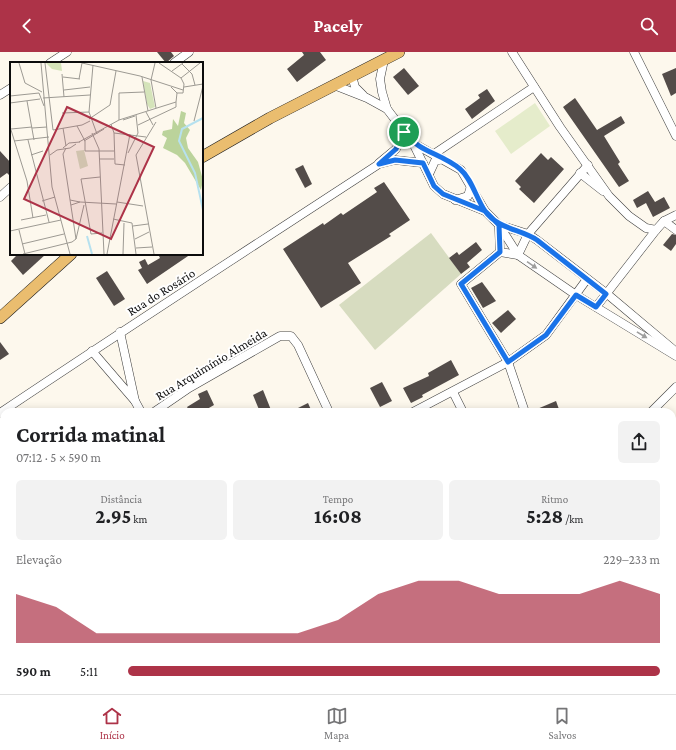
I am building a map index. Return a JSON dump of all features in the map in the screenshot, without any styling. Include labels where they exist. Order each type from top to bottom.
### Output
[{"type":"main road","points":[[203,156],[270,118],[399,52]]},
{"type":"main road","points":[[0,318],[70,255]]},
{"type":"street","points":[[52,62],[67,52]]},
{"type":"street","points":[[175,62],[189,52]]},
{"type":"street","points":[[512,52],[534,87],[610,196],[628,216],[646,228],[656,230]]},
{"type":"street","points":[[634,52],[676,136]]},
{"type":"street","points":[[384,60],[380,79],[382,92],[388,109],[413,143],[434,186],[443,194],[455,200],[485,211]]},
{"type":"street","points":[[370,67],[380,79]]},
{"type":"street","points":[[352,76],[355,87],[367,98]]},
{"type":"street","points":[[334,85],[367,98],[388,109]]},
{"type":"street","points":[[434,154],[534,87]]},
{"type":"street","points":[[0,95],[10,89]]},
{"type":"street","points":[[379,164],[396,149],[404,132]]},
{"type":"street","points":[[413,143],[444,159],[461,170],[472,186],[485,211],[499,225],[518,255],[576,295],[676,356]]},
{"type":"street","points":[[429,174],[435,161],[444,159]]},
{"type":"street","name":"Rua do Rosário","points":[[7,408],[120,332],[208,277],[379,164],[395,160],[423,163]]},
{"type":"street","points":[[518,255],[528,234],[588,165]]},
{"type":"street","points":[[580,173],[610,196]]},
{"type":"street","points":[[455,200],[468,196],[472,186]]},
{"type":"street","points":[[0,197],[10,188]]},
{"type":"street","points":[[596,307],[656,230],[664,221],[676,215]]},
{"type":"street","points":[[664,221],[676,230]]},
{"type":"street","points":[[499,225],[528,234],[606,294],[676,351]]},
{"type":"street","points":[[499,225],[500,252]]},
{"type":"street","points":[[518,255],[500,252],[461,284],[508,362],[522,408]]},
{"type":"street","points":[[421,408],[508,362],[546,335],[587,279]]},
{"type":"street","points":[[120,332],[135,401]]},
{"type":"street","name":"Rua Arquimínio Almeida","points":[[160,408],[189,388],[280,336],[291,336],[298,345],[328,408]]},
{"type":"street","points":[[92,351],[135,401],[139,408]]},
{"type":"street","points":[[655,408],[676,387]]},
{"type":"street","points":[[453,392],[460,408]]},
{"type":"green space","points":[[535,103],[550,126],[511,154],[495,131]]},
{"type":"green space","points":[[431,233],[461,274],[375,350],[339,305]]},
{"type":"building","points":[[157,52],[171,52],[174,56],[165,62]]},
{"type":"building","points":[[302,52],[320,52],[326,60],[297,82],[287,69],[304,55]]},
{"type":"building","points":[[404,68],[419,86],[408,95],[393,77]]},
{"type":"building","points":[[676,68],[676,93],[671,96],[662,74]]},
{"type":"building","points":[[487,89],[495,101],[472,119],[465,109],[480,98],[478,95]]},
{"type":"building","points":[[575,98],[597,130],[621,116],[625,123],[604,136],[620,162],[618,164],[629,181],[619,187],[563,107]]},
{"type":"building","points":[[0,151],[10,162],[10,176],[7,173],[0,178]]},
{"type":"building","points":[[541,153],[548,160],[551,157],[564,169],[534,203],[519,189],[521,187],[515,181]]},
{"type":"building","points":[[303,165],[312,184],[305,188],[295,169]]},
{"type":"building","points":[[384,182],[410,220],[389,234],[391,236],[348,263],[361,283],[321,308],[283,249],[323,223],[324,225],[341,213],[343,215],[377,192],[374,188]]},
{"type":"building","points":[[648,191],[655,202],[664,197],[670,208],[653,217],[646,203],[637,208],[633,200]]},
{"type":"building","points":[[672,234],[676,235],[676,244],[671,251],[663,245]]},
{"type":"building","points":[[476,242],[482,250],[467,263],[470,267],[461,274],[449,258],[457,252],[459,255]]},
{"type":"building","points":[[17,255],[45,255],[23,275],[11,261]]},
{"type":"building","points":[[158,255],[190,255],[147,284],[138,270],[142,268],[139,262],[145,259],[148,265],[160,258]]},
{"type":"building","points":[[107,271],[125,299],[114,306],[96,278]]},
{"type":"building","points":[[482,282],[496,301],[483,308],[471,288]]},
{"type":"building","points":[[508,310],[516,319],[501,333],[492,323]]},
{"type":"building","points":[[0,342],[9,354],[0,360]]},
{"type":"building","points":[[451,360],[459,375],[422,395],[423,397],[411,403],[403,388],[429,376],[428,373]]},
{"type":"building","points":[[382,382],[392,401],[380,407],[370,388]]},
{"type":"building","points":[[207,390],[214,405],[209,408],[188,408],[200,399],[198,394]]},
{"type":"building","points":[[263,390],[270,408],[258,408],[253,395]]},
{"type":"building","points":[[556,401],[559,408],[539,408]]},
{"type":"building","points":[[308,403],[310,408],[298,408]]},
{"type":"route","points":[[404,132],[396,149],[379,164],[395,160],[423,163],[434,186],[443,194],[485,211],[499,225],[501,238],[500,252],[461,284],[508,362],[546,335],[576,295],[596,307],[606,294],[528,234],[499,225],[485,211],[461,170],[413,143],[404,132]]}]
